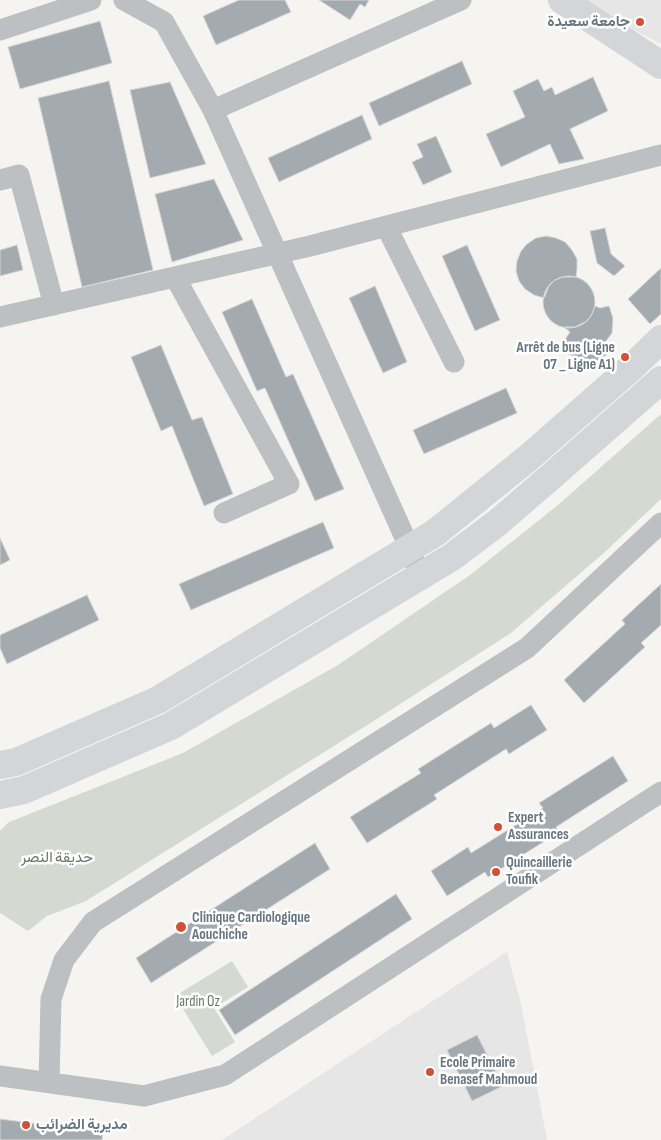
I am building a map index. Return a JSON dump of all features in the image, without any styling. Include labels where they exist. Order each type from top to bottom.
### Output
[{"type":"main road","points":[[562,0],[661,65]]},
{"type":"main road","points":[[0,765],[16,762],[158,700],[435,533],[521,464],[661,339]]},
{"type":"main road","points":[[0,795],[24,790],[171,726],[452,558],[497,523],[661,380]]},
{"type":"street","points":[[0,30],[91,0]]},
{"type":"street","points":[[124,0],[164,22],[213,110],[410,549],[420,577]]},
{"type":"street","points":[[213,110],[461,0]]},
{"type":"street","points":[[0,317],[277,253],[661,156]]},
{"type":"street","points":[[0,180],[19,175],[54,305]]},
{"type":"street","points":[[386,226],[454,362]]},
{"type":"street","points":[[175,277],[289,484],[224,513]]},
{"type":"street","points":[[49,1082],[51,999],[64,960],[94,922],[526,648],[661,523]]},
{"type":"street","points":[[0,1076],[144,1096],[225,1075],[661,792]]},
{"type":"shaded area","name":"جامعة سعيدة","points":[[577,0],[661,0],[661,44]]},
{"type":"shaded area","name":"Ecole Primaire Benasef Mahmoud","points":[[507,952],[521,1004],[547,1140],[222,1140]]},
{"type":"green space","name":"حديقة النصر","points":[[661,414],[661,499],[606,551],[511,633],[86,901],[47,916],[28,931],[0,913],[0,831],[9,822],[183,753],[338,665],[470,575],[558,505]]},
{"type":"green space","name":"Jardin Oz","points":[[232,961],[248,987],[214,1008],[235,1042],[212,1056],[175,996]]},
{"type":"building","points":[[239,0],[285,0],[291,12],[216,45],[203,16]]},
{"type":"building","points":[[319,0],[369,0],[365,7],[360,4],[350,20]]},
{"type":"building","points":[[100,21],[112,63],[20,89],[8,47]]},
{"type":"building","points":[[462,61],[472,84],[379,126],[369,103]]},
{"type":"building","points":[[593,77],[608,111],[570,129],[584,159],[559,164],[550,144],[501,167],[486,134],[525,117],[513,91],[538,79],[544,91],[552,87],[555,95]]},
{"type":"building","points":[[109,81],[153,270],[82,287],[38,98]]},
{"type":"building","points":[[170,82],[206,164],[150,178],[130,90]]},
{"type":"building","points":[[362,115],[372,139],[279,182],[268,158]]},
{"type":"building","points":[[436,136],[452,172],[423,185],[412,162],[423,157],[417,144]]},
{"type":"building","points":[[214,179],[243,240],[172,262],[155,194]]},
{"type":"building","points":[[605,228],[611,254],[625,266],[614,276],[597,263],[590,231]]},
{"type":"building","points":[[546,236],[565,242],[577,259],[577,269],[576,277],[563,277],[555,280],[549,286],[544,298],[534,295],[525,289],[519,281],[516,271],[521,251],[527,244],[536,238]]},
{"type":"building","points":[[17,245],[23,270],[0,276],[0,250]]},
{"type":"building","points":[[467,245],[500,320],[475,331],[442,256]]},
{"type":"building","points":[[661,268],[661,314],[650,324],[628,299]]},
{"type":"building","points":[[569,276],[579,278],[587,284],[593,292],[595,302],[593,312],[587,320],[579,326],[569,328],[559,326],[551,320],[545,312],[543,302],[545,292],[551,284],[559,278]]},
{"type":"building","points":[[375,286],[407,362],[383,373],[349,298]]},
{"type":"building","points":[[252,299],[286,377],[293,374],[344,489],[315,501],[265,388],[257,391],[222,312]]},
{"type":"building","points":[[595,306],[600,308],[609,306],[613,318],[612,333],[603,345],[608,354],[597,361],[587,361],[568,354],[571,347],[564,341],[570,332],[564,327],[575,327],[587,321]]},
{"type":"building","points":[[161,345],[192,420],[202,417],[233,494],[204,506],[172,426],[161,431],[131,357]]},
{"type":"building","points":[[506,388],[517,413],[424,454],[413,430]]},
{"type":"building","points":[[323,522],[334,548],[191,610],[179,584]]},
{"type":"building","points":[[0,538],[10,560],[0,565]]},
{"type":"building","points":[[661,584],[661,625],[641,643],[645,647],[584,703],[564,680],[625,624],[622,620]]},
{"type":"building","points":[[87,595],[99,620],[7,664],[0,648],[0,635]]},
{"type":"building","points":[[531,705],[547,730],[509,754],[506,749],[434,795],[437,799],[367,843],[350,817],[421,773],[418,769],[491,723],[494,728]]},
{"type":"building","points":[[613,756],[628,781],[556,827],[559,832],[488,877],[485,872],[447,896],[431,871],[468,847],[471,853],[543,808],[539,803]]},
{"type":"building","points":[[315,843],[330,869],[151,983],[136,958]]},
{"type":"building","points":[[396,894],[412,919],[235,1035],[219,1010]]},
{"type":"building","points":[[477,1035],[503,1086],[472,1101],[447,1050]]},
{"type":"building","name":"مديرية الضرائب","points":[[0,1119],[103,1132],[102,1140],[0,1140]]},
{"type":"place","name":"جامعة سعيدة","points":[[640,22]]},
{"type":"place","name":"Arrêt de bus (Ligne 07 _ Ligne A1)","points":[[625,357]]},
{"type":"place","name":"Expert Assurances","points":[[498,827]]},
{"type":"place","name":"Quincaillerie Toufik","points":[[496,872]]},
{"type":"place","name":"Clinique Cardiologique Aouchiche","points":[[181,927]]},
{"type":"place","name":"Ecole Primaire Benasef Mahmoud","points":[[430,1072]]},
{"type":"place","name":"مديرية الضرائب","points":[[26,1125]]}]
